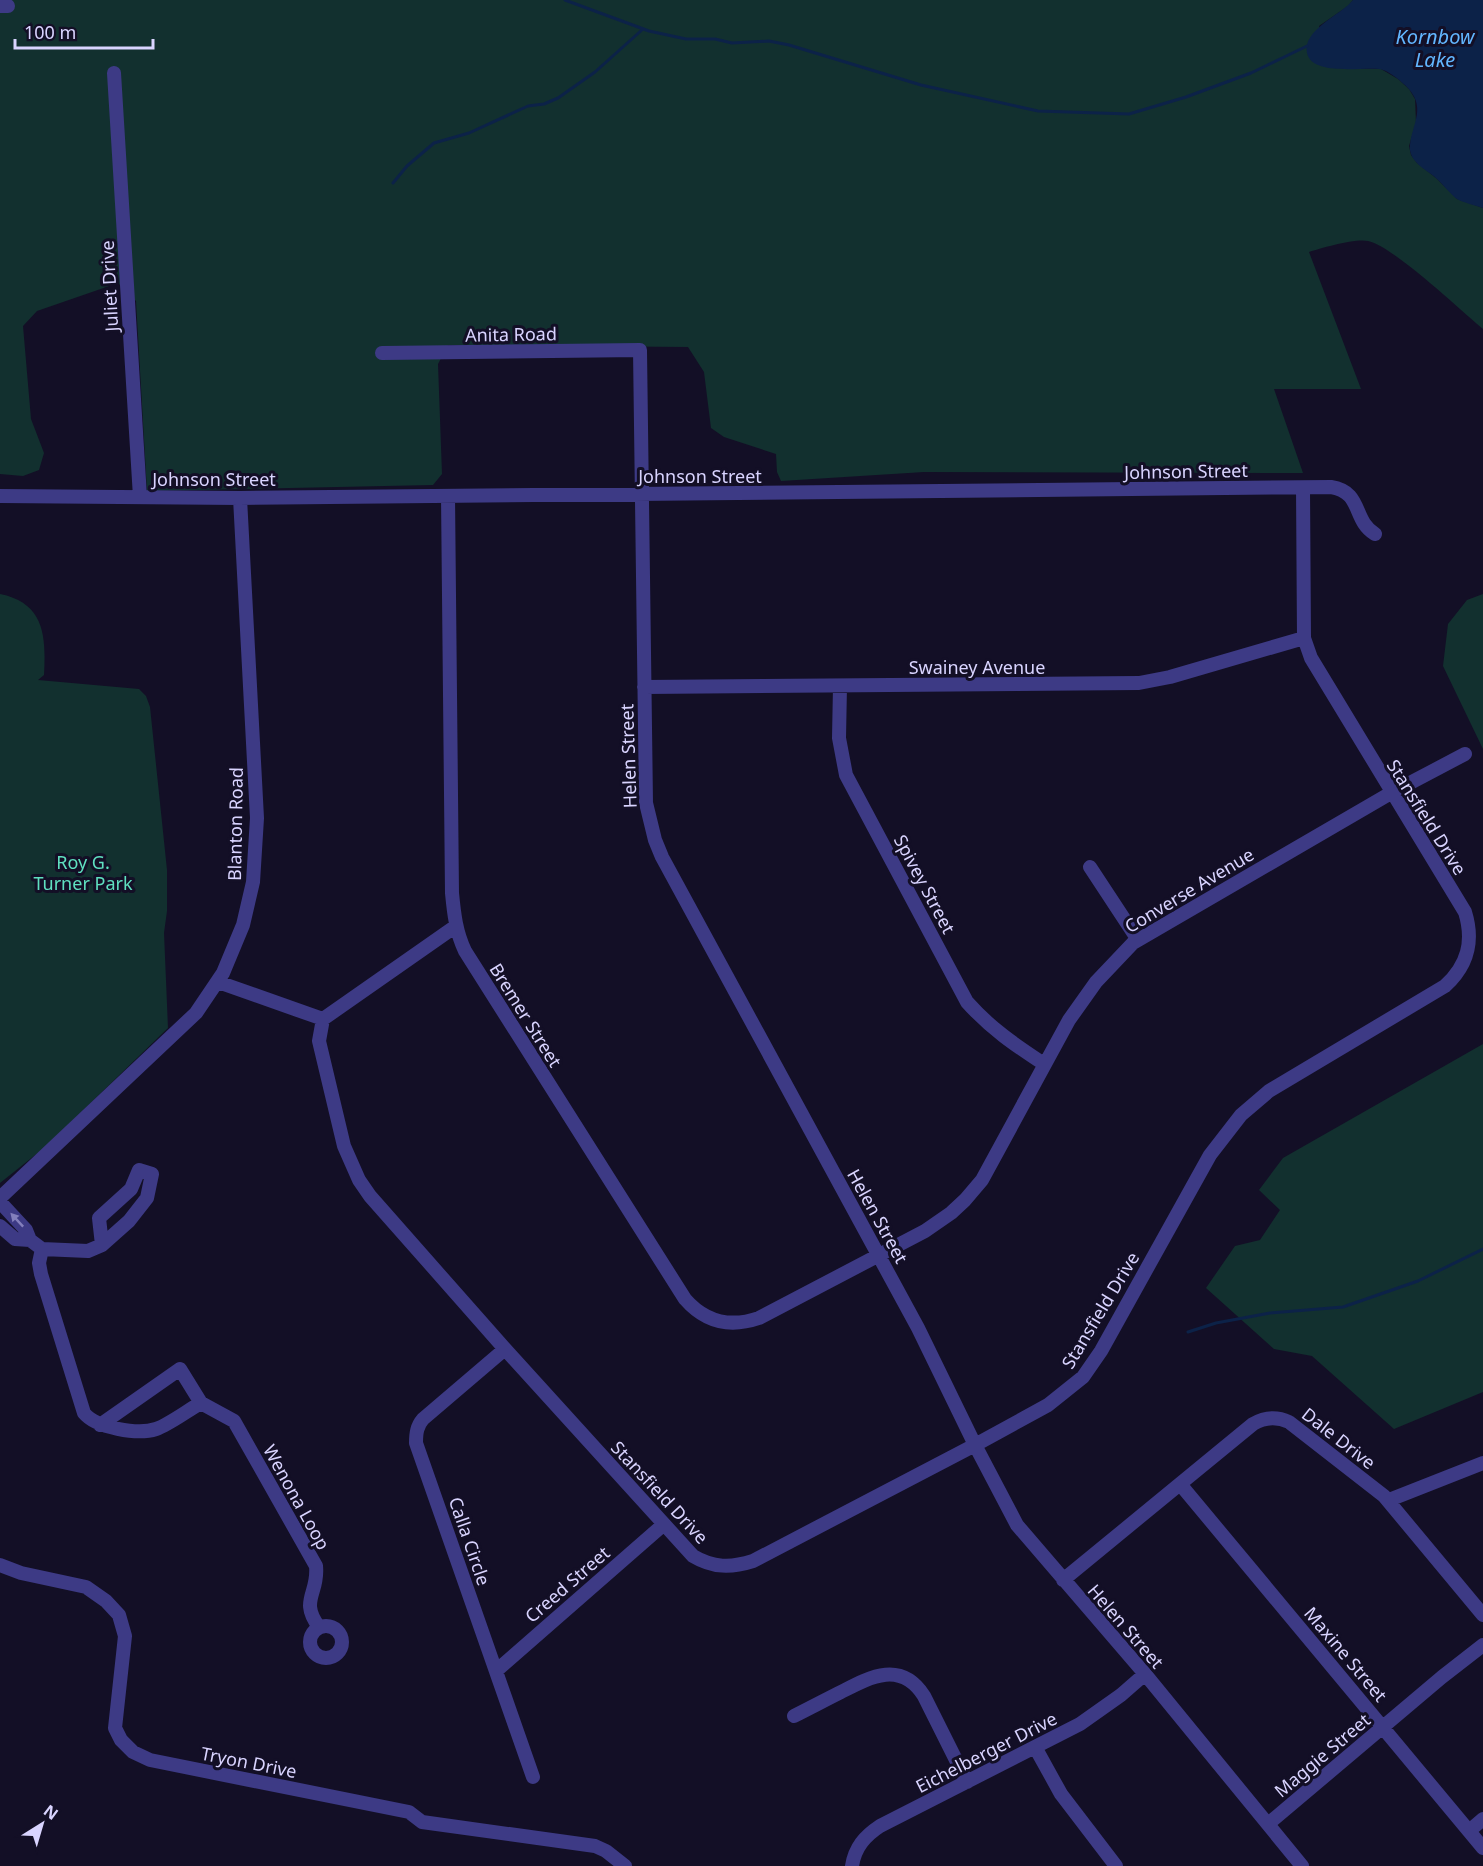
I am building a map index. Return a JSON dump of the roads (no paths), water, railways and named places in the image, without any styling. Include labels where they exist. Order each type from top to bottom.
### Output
[{"type":"street","name":"Juliet Drive","points":[[114,73],[140,497]]},
{"type":"street","name":"Anita Road","points":[[382,353],[640,350]]},
{"type":"street","name":"Helen Street","points":[[640,350],[646,803],[655,840],[662,857],[879,1254],[1017,1525],[1145,1674],[1302,1866]]},
{"type":"street","name":"Johnson Street","points":[[0,496],[240,498],[1331,487],[1346,492],[1353,498],[1362,523],[1375,534]]},
{"type":"street","name":"Stansfield Drive","points":[[323,1019],[319,1041],[344,1146],[359,1180],[370,1196],[505,1349],[688,1552],[704,1562],[722,1566],[753,1561],[975,1445],[1048,1405],[1083,1377],[1106,1341],[1209,1155],[1241,1115],[1269,1091],[1445,986],[1459,972],[1466,958],[1470,936],[1465,912],[1311,658],[1304,638],[1303,488]]},
{"type":"street","name":"Bremer Street","points":[[447,496],[452,893],[456,926],[465,951],[685,1299],[704,1316],[721,1323],[747,1323],[879,1254]]},
{"type":"street","name":"Blanton Road","points":[[0,1200],[196,1013],[218,982],[249,907],[256,850],[257,818],[240,498]]},
{"type":"street","name":"Swainey Avenue","points":[[644,687],[1139,683],[1170,677],[1304,638]]},
{"type":"street","name":"Spivey Street","points":[[840,686],[839,738],[846,775],[967,1002],[989,1026],[1044,1064]]},
{"type":"street","name":"Converse Avenue","points":[[879,1254],[936,1224],[958,1207],[978,1186],[1044,1064],[1082,1000],[1116,959],[1138,940],[1391,793],[1465,754]]},
{"type":"street","points":[[1090,867],[1138,940]]},
{"type":"street","points":[[218,982],[323,1019],[456,926]]},
{"type":"street","points":[[0,1200],[26,1230],[30,1240],[42,1249],[88,1251],[102,1245],[124,1225],[147,1198],[152,1174],[139,1170],[131,1189],[99,1218],[102,1245]]},
{"type":"street","points":[[0,1226],[15,1239],[30,1240]]},
{"type":"street","points":[[42,1249],[39,1263],[40,1274],[84,1413],[91,1420],[100,1425],[135,1431],[155,1429],[201,1403],[180,1369],[100,1425]]},
{"type":"street","name":"Calla Circle","points":[[505,1349],[423,1419],[419,1424],[416,1443],[533,1778]]},
{"type":"street","name":"Wenona Loop","points":[[201,1403],[234,1421],[316,1566],[317,1580],[309,1600],[309,1607],[319,1626]]},
{"type":"street","name":"Dale Drive","points":[[1064,1580],[1253,1424],[1265,1419],[1277,1418],[1289,1422],[1389,1500],[1483,1615]]},
{"type":"street","points":[[1389,1500],[1483,1463]]},
{"type":"street","name":"Maxine Street","points":[[1180,1484],[1483,1848]]},
{"type":"street","name":"Creed Street","points":[[496,1671],[663,1525]]},
{"type":"street","name":"Tryon Drive","points":[[0,1565],[21,1573],[86,1587],[106,1601],[119,1615],[125,1636],[115,1728],[121,1740],[133,1752],[150,1761],[409,1812],[422,1822],[595,1846],[606,1851],[625,1866]]},
{"type":"street","name":"Maggie Street","points":[[1268,1824],[1483,1645]]},
{"type":"street","points":[[794,1716],[868,1678],[887,1674],[905,1678],[916,1685],[924,1696],[968,1782]]},
{"type":"street","name":"Eichelberger Drive","points":[[852,1866],[858,1848],[870,1833],[1101,1710],[1145,1674]]},
{"type":"street","points":[[1035,1747],[1061,1794],[1116,1866]]},
{"type":"street","points":[[1469,1831],[1483,1819]]},
{"type":"water","name":"Kornbow Lake","points":[[1353,0],[1483,0],[1483,208],[1457,199],[1413,158],[1410,147],[1417,115],[1416,101],[1412,93],[1393,75],[1382,70],[1327,68],[1311,60],[1307,53],[1310,37]]},
{"type":"waterway","points":[[565,0],[649,31],[686,39],[715,39],[732,43],[769,41],[789,45],[921,85],[1038,111],[1129,114],[1186,97],[1251,73],[1307,46]]},
{"type":"waterway","points":[[393,183],[407,166],[434,143],[469,133],[528,106],[544,104],[558,98],[595,72],[643,29]]},
{"type":"waterway","points":[[1188,1332],[1216,1323],[1270,1313],[1343,1307],[1418,1281],[1483,1249]]},
{"type":"park label","name":"Roy G. Turner Park","points":[[83,872]]}]
